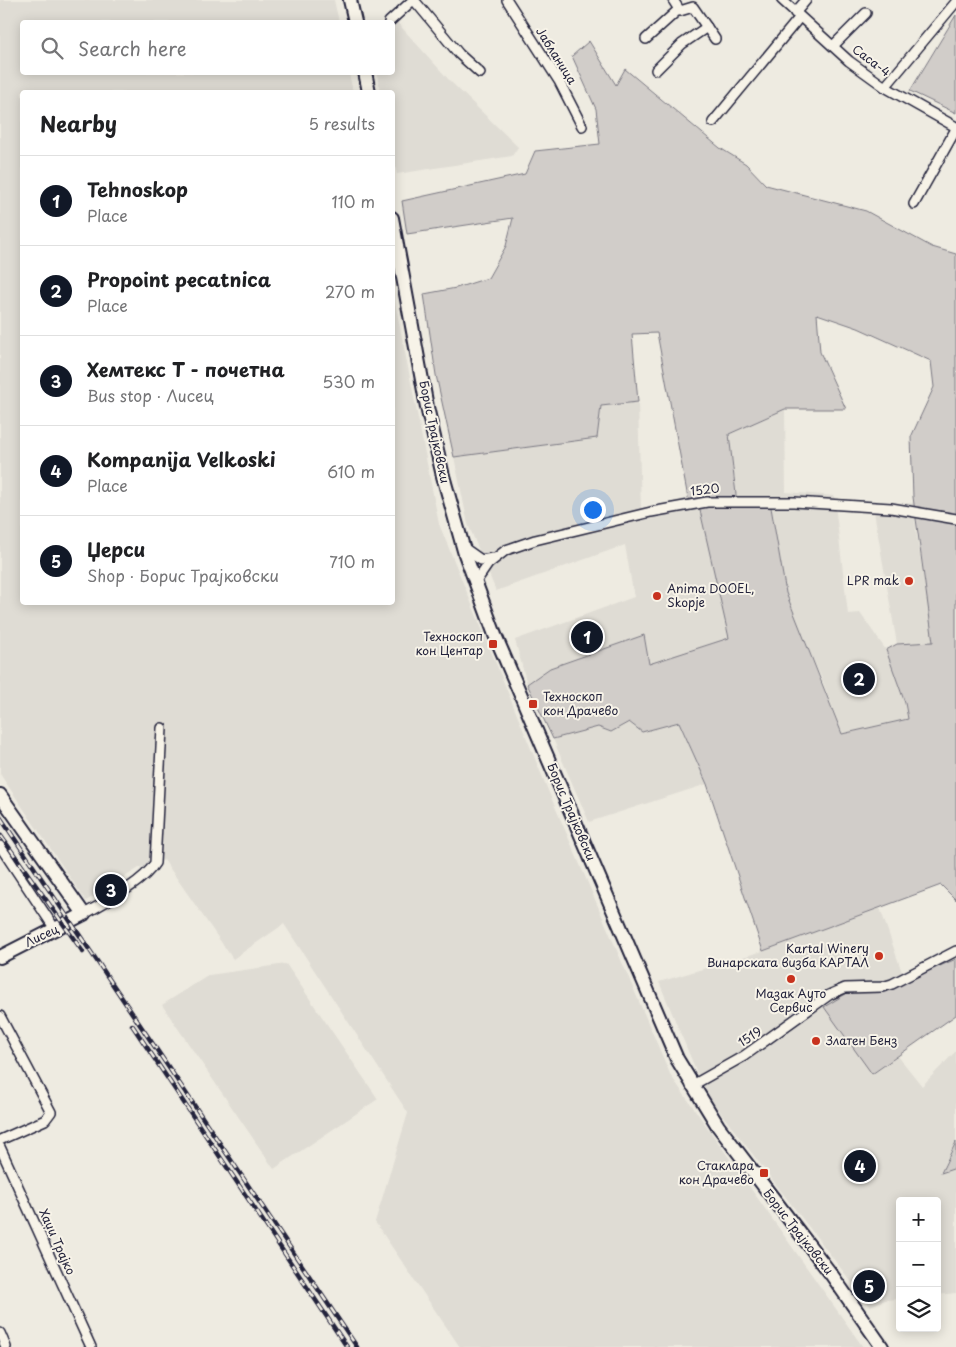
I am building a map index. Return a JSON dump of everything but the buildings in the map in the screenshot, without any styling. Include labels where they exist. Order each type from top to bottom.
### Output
[{"type":"main road","points":[[350,0],[355,20]]},
{"type":"main road","points":[[366,75],[369,90]]},
{"type":"main road","name":"Борис Трајковски","points":[[395,234],[427,407],[445,484],[475,583],[512,675],[677,1059],[692,1086],[729,1141],[815,1254],[882,1347]]},
{"type":"main road","points":[[0,795],[84,914]]},
{"type":"main road","name":"Лисец","points":[[0,957],[84,914]]},
{"type":"street","points":[[391,20],[413,0],[459,54],[480,73]]},
{"type":"street","name":"Јабланица","points":[[507,0],[559,82],[582,126]]},
{"type":"street","points":[[673,0],[678,10]]},
{"type":"street","name":"Саса-4","points":[[782,0],[849,61],[885,87],[956,128]]},
{"type":"street","points":[[713,122],[797,15],[806,0]]},
{"type":"street","points":[[885,87],[956,2]]},
{"type":"street","points":[[646,39],[678,10],[682,11],[693,7],[715,39]]},
{"type":"street","points":[[833,46],[866,13]]},
{"type":"street","points":[[656,70],[682,44],[707,27]]},
{"type":"street","points":[[914,204],[956,128]]},
{"type":"street","name":"1520","points":[[475,583],[494,558],[506,550],[535,540],[651,512],[707,502],[794,502],[892,508],[956,520]]},
{"type":"street","points":[[463,547],[481,560],[494,558]]},
{"type":"street","points":[[84,914],[139,879],[155,863],[162,728]]},
{"type":"street","points":[[0,846],[55,929]]},
{"type":"street","name":"1519","points":[[692,1086],[744,1056],[829,995],[845,988],[882,987],[892,984],[956,951]]},
{"type":"street","points":[[0,1016],[51,1112],[45,1120],[0,1140]]},
{"type":"street","name":"Хаџи Трајко","points":[[0,1147],[91,1347]]},
{"type":"street","points":[[0,1333],[6,1347]]},
{"type":"shaded area","points":[[0,0],[334,0],[339,20],[20,20],[20,75],[349,75],[353,90],[20,90],[20,605],[395,605],[395,302],[439,524],[547,788],[671,1076],[863,1347],[460,1347],[375,1222],[408,1113],[284,924],[233,959],[164,860],[139,868],[86,901],[0,774]]},
{"type":"shaded area","points":[[956,15],[956,113],[910,91]]},
{"type":"shaded area","points":[[395,20],[450,81],[518,147],[512,156],[397,174],[395,166],[395,90],[380,90],[377,75],[395,75]]},
{"type":"shaded area","points":[[589,41],[616,85],[625,69],[720,148],[746,164],[766,185],[866,211],[932,247],[956,254],[956,900],[941,885],[763,951],[707,784],[679,722],[642,732],[629,722],[611,732],[598,727],[553,739],[527,684],[550,668],[644,635],[649,664],[729,638],[699,506],[688,498],[657,333],[632,334],[638,402],[601,406],[597,438],[454,457],[436,375],[424,294],[456,288],[488,278],[506,246],[513,218],[407,234],[402,201],[525,174],[535,151],[600,144],[596,109],[572,56]],"holes":[[[817,314],[858,328],[931,361],[934,387],[911,437],[913,497],[933,642],[897,644],[886,650],[905,703],[908,719],[842,734],[786,593],[770,502],[737,503],[729,434],[785,409],[846,409],[820,352]]]},
{"type":"shaded area","points":[[638,402],[641,510],[688,498],[699,505],[729,638],[649,664],[644,635],[550,668],[527,684],[515,640],[634,597],[625,545],[496,591],[468,524],[454,457],[597,438],[601,406]]},
{"type":"shaded area","points":[[785,409],[786,492],[834,496],[848,614],[860,613],[886,650],[905,703],[907,719],[842,734],[821,677],[798,628],[786,593],[770,502],[738,505],[729,434]]},
{"type":"shaded area","points":[[914,503],[916,531],[935,643],[897,644],[873,506]]},
{"type":"shaded area","points":[[629,722],[642,732],[679,722],[707,784],[589,822],[553,739],[598,727],[611,732]]},
{"type":"shaded area","points":[[880,908],[905,981],[872,1074],[898,1056],[922,1086],[956,1051],[956,1141],[941,1172],[956,1168],[956,1293],[941,1295],[941,1197],[896,1197],[896,1299],[885,1300],[870,1306],[706,1094],[659,982],[763,951]]},
{"type":"shaded area","points":[[956,959],[956,1015],[872,1074],[824,1007],[849,992],[905,981]]},
{"type":"shaded area","points":[[286,964],[378,1099],[274,1169],[162,1005],[209,975]]},
{"type":"shaded area","points":[[956,1142],[956,1168],[941,1173]]},
{"type":"railway","points":[[0,817],[357,1347]]},
{"type":"railway","points":[[1,836],[83,952]]},
{"type":"railway","points":[[132,1025],[347,1347]]},
{"type":"place","name":"LPR mak","points":[[909,581]]},
{"type":"place","name":"Anima DOOEL, Skopje","points":[[657,596]]},
{"type":"place","name":"Tehnoskop","points":[[587,637]]},
{"type":"place","name":"Техноскоп кон Центар","points":[[493,644]]},
{"type":"place","name":"Propoint pecatnica","points":[[859,679]]},
{"type":"place","name":"Техноскоп кон Драчево","points":[[533,704]]},
{"type":"place","name":"Хемтекс Т - почетна","points":[[111,890]]},
{"type":"place","name":"Kartal Winery Винарската визба КАРТАЛ","points":[[879,956]]},
{"type":"place","name":"Мазак Ауто Сервис","points":[[791,979]]},
{"type":"place","name":"Златен Бенз","points":[[816,1041]]},
{"type":"place","name":"Kompanija Velkoski","points":[[860,1166]]},
{"type":"place","name":"Стаклара кон Драчево","points":[[764,1173]]},
{"type":"place","name":"Џерси","points":[[869,1286]]}]
